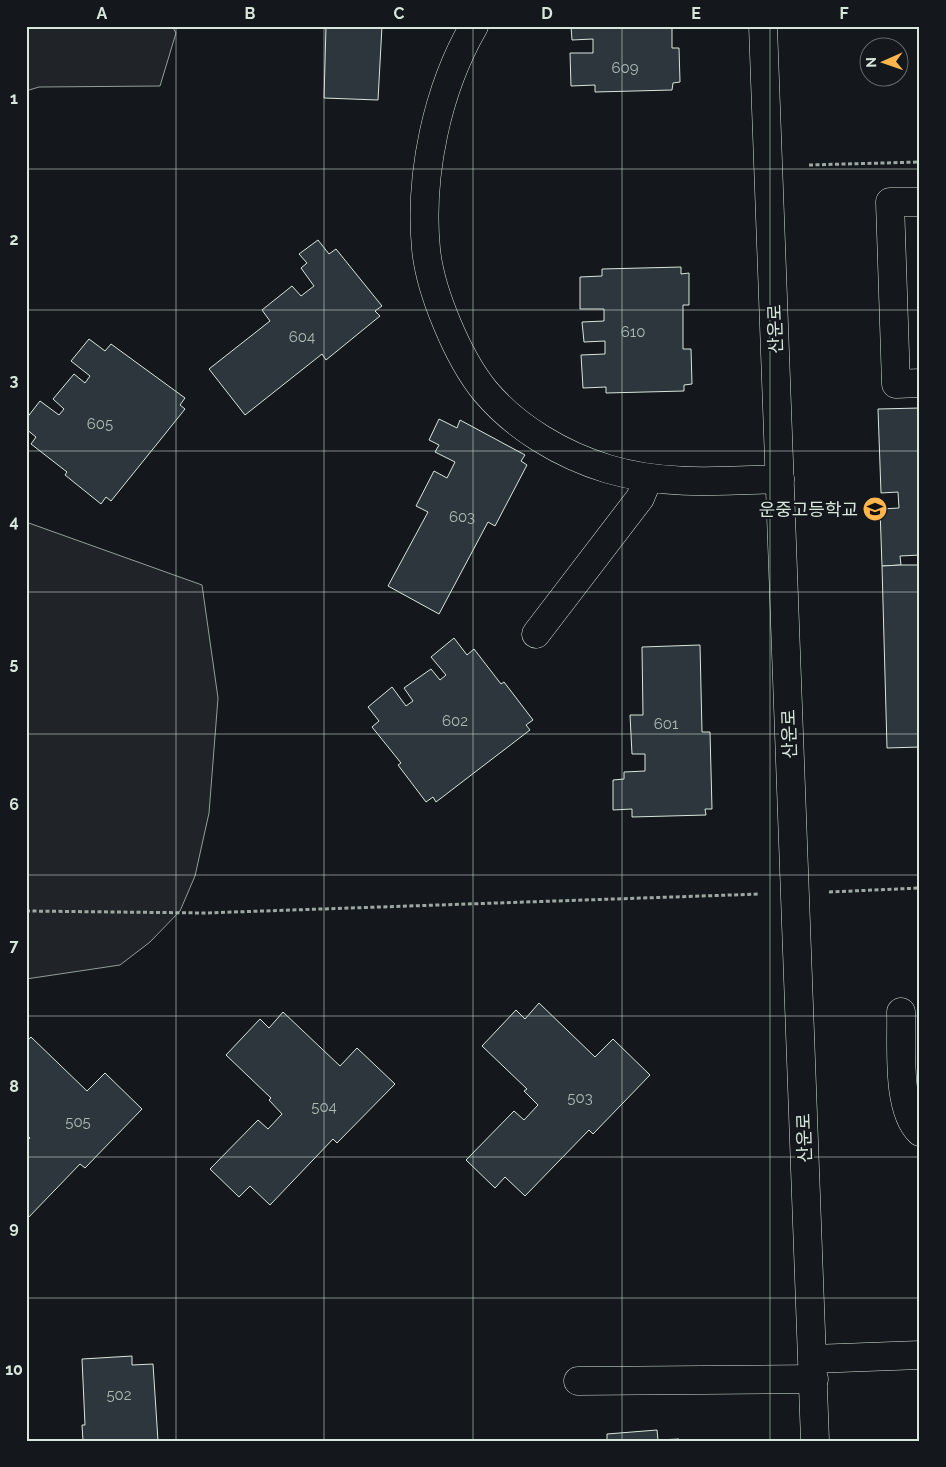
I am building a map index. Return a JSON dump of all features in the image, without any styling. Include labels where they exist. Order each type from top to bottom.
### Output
[{"type":"street","points":[[474,26],[449,82],[435,128],[428,170],[425,212],[426,250],[433,284],[447,324],[484,390],[508,413],[542,439],[574,456],[607,469],[648,479],[682,482],[780,479]]},
{"type":"street","name":"산운로","points":[[763,26],[816,1441]]},
{"type":"street","points":[[920,202],[890,202],[896,384],[920,383]]},
{"type":"street","points":[[536,634],[640,498],[648,479]]},
{"type":"street","points":[[901,1012],[904,1105],[912,1124],[920,1132]]},
{"type":"street","points":[[578,1381],[813,1369],[920,1356]]},
{"type":"path","points":[[810,165],[920,162]]},
{"type":"path","points":[[26,911],[205,913],[920,888]]},
{"type":"shaded area","points":[[26,26],[172,26],[176,33],[160,86],[39,87],[26,91]]},
{"type":"shaded area","points":[[26,522],[202,585],[218,698],[209,813],[195,876],[180,911],[150,942],[120,965],[26,979]]},
{"type":"building","points":[[326,26],[382,26],[378,100],[324,98]]},
{"type":"building","points":[[571,26],[672,26],[672,48],[679,48],[680,82],[673,83],[672,90],[595,92],[595,85],[571,86],[570,53],[593,53],[593,39],[572,40]]},
{"type":"building","points":[[318,240],[329,254],[336,249],[382,306],[375,311],[380,316],[326,360],[322,354],[245,415],[209,369],[270,321],[262,310],[292,286],[301,296],[314,286],[301,268],[307,263],[299,254]]},
{"type":"building","points":[[681,267],[681,274],[689,273],[689,305],[683,305],[683,349],[691,349],[692,384],[684,385],[684,391],[606,393],[606,387],[583,388],[581,355],[605,354],[605,341],[584,342],[582,322],[604,321],[604,309],[580,309],[580,277],[602,276],[602,269]]},
{"type":"building","points":[[89,339],[105,351],[111,344],[185,398],[180,405],[185,409],[111,501],[106,497],[101,504],[65,475],[67,472],[31,444],[36,437],[26,429],[26,419],[40,401],[59,415],[64,409],[53,399],[74,374],[85,383],[90,376],[71,361]]},
{"type":"building","points":[[920,408],[920,555],[900,556],[901,565],[882,566],[880,509],[899,508],[898,492],[881,493],[878,409]]},
{"type":"building","points":[[439,419],[457,428],[460,420],[525,455],[521,461],[527,465],[495,526],[488,522],[439,614],[388,586],[428,512],[416,506],[434,471],[447,478],[455,462],[435,452],[439,445],[429,440]]},
{"type":"building","points":[[920,565],[920,747],[887,748],[882,566]]},
{"type":"building","points":[[454,638],[467,655],[474,649],[501,684],[504,682],[533,720],[526,725],[530,730],[436,802],[433,797],[426,802],[398,765],[401,763],[372,727],[379,721],[368,707],[392,687],[406,706],[413,701],[404,688],[431,669],[440,680],[446,675],[431,657]]},
{"type":"building","points":[[700,645],[702,732],[710,732],[712,809],[705,809],[706,815],[632,817],[632,809],[613,810],[613,780],[624,779],[624,772],[645,771],[645,754],[632,754],[630,715],[643,715],[642,647]]},
{"type":"building","points":[[539,1003],[595,1057],[613,1039],[650,1075],[593,1134],[589,1130],[525,1196],[505,1177],[495,1188],[466,1160],[514,1111],[524,1120],[538,1105],[524,1091],[527,1089],[482,1046],[516,1010],[525,1019]]},
{"type":"building","points":[[283,1012],[340,1066],[357,1048],[395,1084],[337,1143],[333,1139],[270,1205],[250,1186],[239,1197],[210,1169],[258,1120],[268,1129],[282,1114],[269,1100],[271,1098],[226,1055],[260,1019],[269,1028]]},
{"type":"building","points":[[31,1037],[87,1091],[105,1073],[142,1109],[85,1168],[80,1164],[26,1220],[26,1142],[30,1138],[26,1135],[26,1042]]},
{"type":"building","points":[[132,1356],[132,1365],[153,1364],[158,1441],[83,1441],[82,1425],[85,1425],[82,1359]]},
{"type":"building","points":[[657,1430],[658,1440],[679,1439],[679,1441],[607,1441],[607,1434]]},
{"type":"place","name":"운중고등학교","points":[[875,509]]}]
